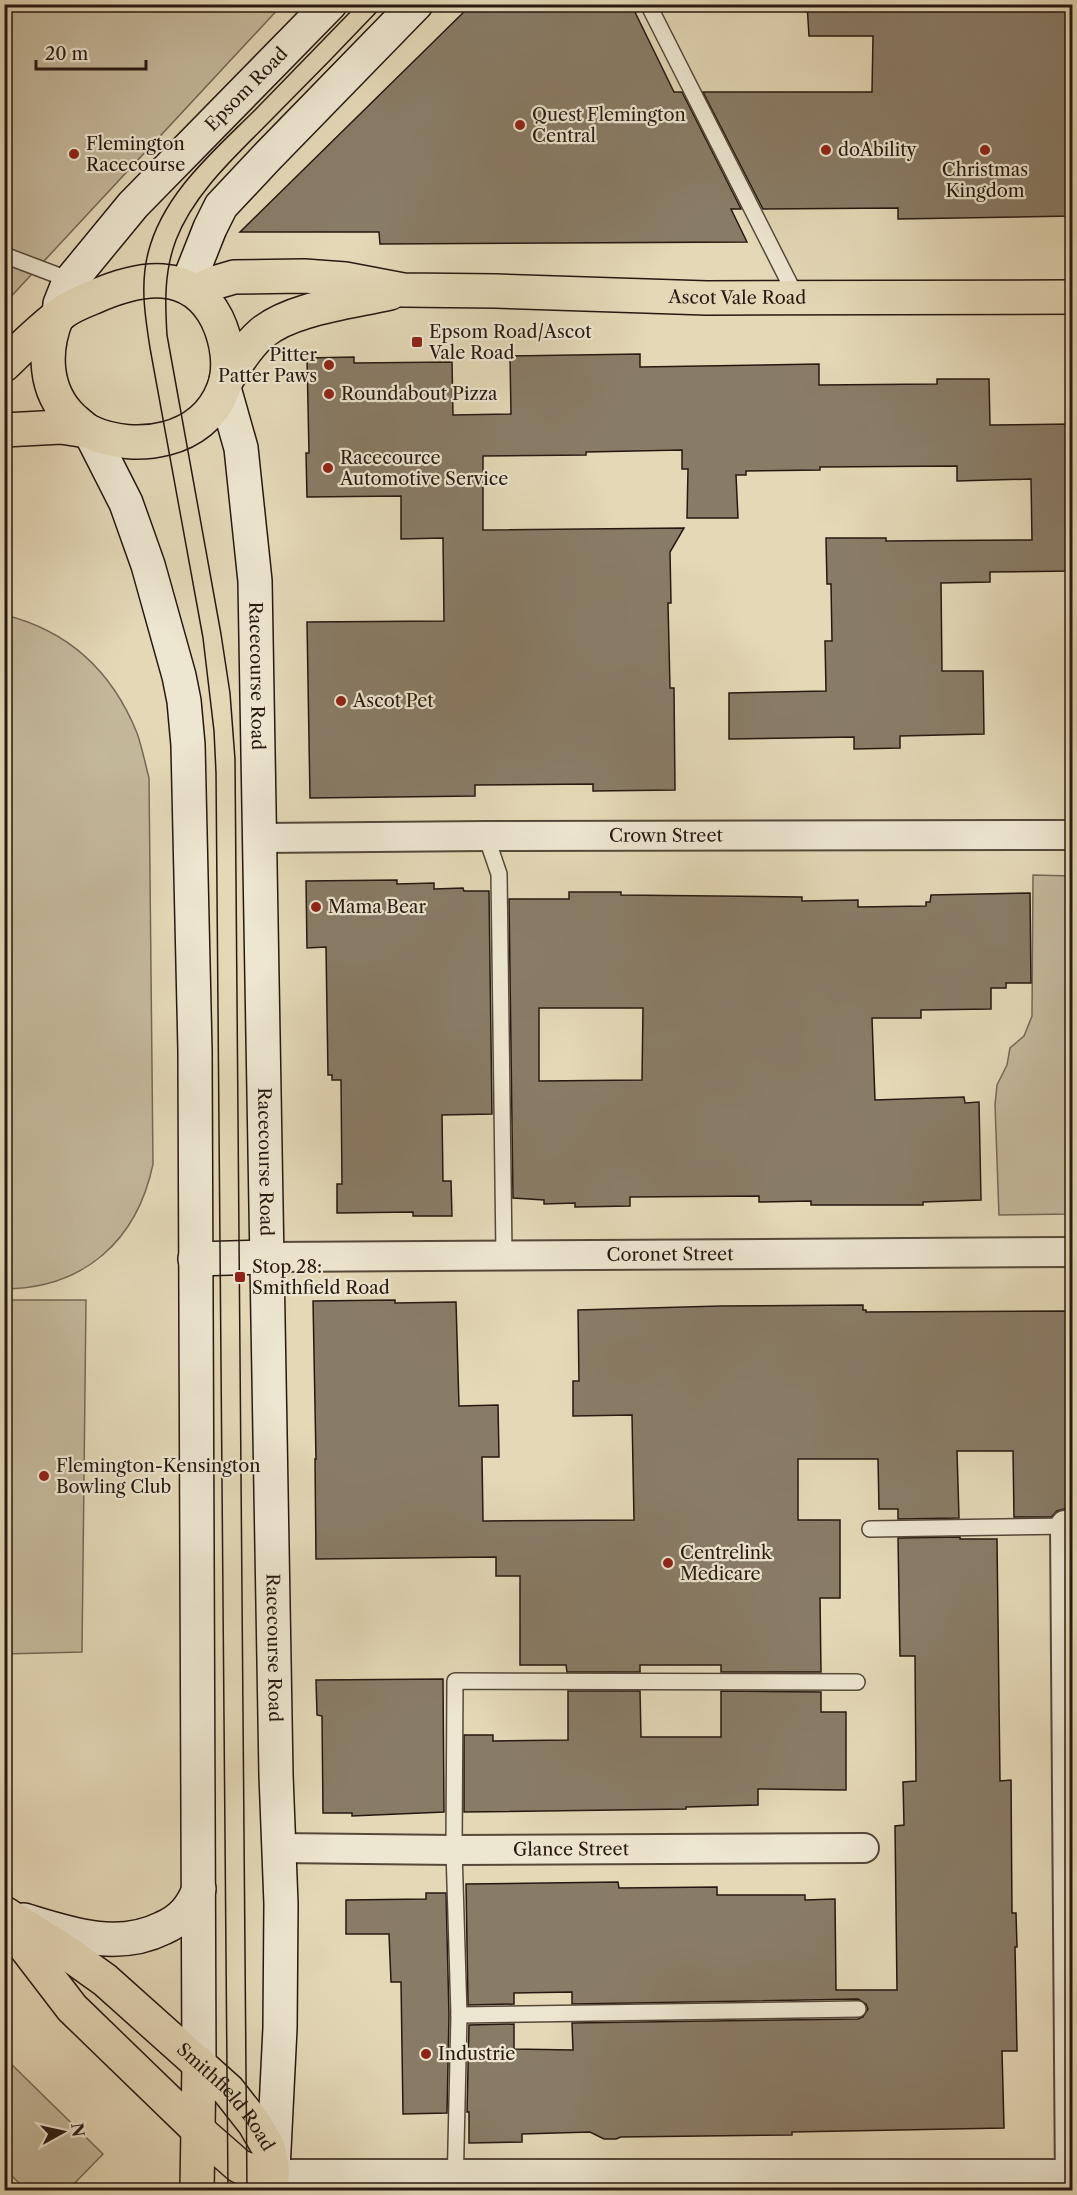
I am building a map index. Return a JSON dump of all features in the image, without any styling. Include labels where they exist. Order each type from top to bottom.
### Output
[{"type":"main road","name":"Epsom Road","points":[[58,316],[64,291],[70,280],[133,205],[330,4]]},
{"type":"main road","points":[[191,289],[210,228],[221,206],[416,4]]},
{"type":"main road","name":"Ascot Vale Road","points":[[191,289],[247,276],[304,276],[345,279],[403,290],[707,298],[1072,297]]},
{"type":"main road","points":[[4,365],[58,316],[83,302],[130,283],[166,281],[191,289],[214,313],[225,339],[227,366],[225,384],[209,412],[201,420],[171,438],[130,442],[62,427],[4,430]]},
{"type":"main road","name":"Ascot Vale Road","points":[[225,384],[253,342],[269,328],[285,319],[300,313],[403,290]]},
{"type":"main road","points":[[58,316],[47,354],[51,380],[64,409],[88,431],[126,504],[137,531],[172,650],[184,701],[188,745],[195,1051],[199,1889],[197,2190]]},
{"type":"main road","name":"Racecourse Road","points":[[225,384],[241,448],[255,581],[279,1848],[280,2037],[272,2182]]},
{"type":"main road","points":[[195,1259],[268,1257]]},
{"type":"main road","points":[[5,1914],[77,1936],[131,1939],[158,1931],[180,1919],[193,1903],[199,1889]]},
{"type":"main road","name":"Smithfield Road","points":[[5,1914],[94,1971],[228,2090],[254,2123],[269,2152],[272,2182]]},
{"type":"main road","name":"Smithfield Road","points":[[4,1921],[72,2008],[199,2131],[239,2166],[272,2182]]},
{"type":"street","name":"Crown Street","points":[[260,838],[1072,835]]},
{"type":"street","name":"Coronet Street","points":[[268,1257],[1072,1252]]},
{"type":"street","points":[[272,2182],[1070,2182],[1069,1526]]},
{"type":"street","name":"Glance Street","points":[[279,1848],[454,1850],[864,1848]]},
{"type":"lane","points":[[648,4],[797,298]]},
{"type":"lane","points":[[4,255],[70,280]]},
{"type":"lane","points":[[486,836],[499,874],[504,1254]]},
{"type":"lane","points":[[870,1529],[1069,1526]]},
{"type":"lane","points":[[455,2182],[459,2015],[454,1850],[455,1681],[857,1682]]},
{"type":"lane","points":[[459,2015],[858,2009]]},
{"type":"shaded area","name":"Flemington Racecourse","points":[[5,5],[282,5],[5,303]]},
{"type":"shaded area","points":[[5,615],[49,631],[86,657],[115,691],[127,711],[142,749],[149,778],[153,1164],[134,1216],[120,1237],[103,1255],[59,1280],[5,1289]]},
{"type":"shaded area","points":[[1033,875],[1072,876],[1072,1214],[999,1215],[995,1105],[997,1085],[1007,1065],[1010,1048],[1024,1036],[1032,1016]]},
{"type":"shaded area","name":"Flemington-Kensington Bowling Club","points":[[5,1300],[86,1300],[82,1652],[5,1654]]},
{"type":"shaded area","points":[[4,2057],[103,2154],[68,2190],[26,2190],[5,2169]]},
{"type":"building","name":"Quest Flemington Central","points":[[472,4],[631,4],[674,92],[682,92],[741,209],[731,209],[747,242],[380,244],[379,232],[240,232]]},
{"type":"building","points":[[807,4],[1072,4],[1072,216],[898,219],[898,208],[763,209],[703,92],[872,92],[873,36],[809,36]]},
{"type":"building","points":[[640,354],[640,367],[819,364],[819,385],[937,384],[937,379],[989,379],[990,425],[1072,424],[1072,571],[990,572],[990,582],[941,583],[942,671],[983,671],[984,734],[900,736],[900,748],[854,749],[854,737],[729,739],[729,693],[826,691],[825,641],[832,641],[831,584],[827,584],[826,538],[886,538],[886,541],[1032,540],[1031,479],[957,481],[957,466],[820,467],[820,470],[746,471],[746,475],[736,475],[738,518],[687,518],[688,469],[682,469],[682,450],[586,452],[586,455],[483,456],[483,530],[684,528],[670,552],[671,603],[668,603],[670,688],[674,688],[675,790],[593,791],[593,784],[475,785],[475,796],[310,798],[307,622],[444,621],[443,538],[401,539],[401,496],[307,497],[306,453],[309,453],[307,358],[354,357],[354,363],[452,362],[453,415],[511,414],[510,356]]},
{"type":"building","points":[[397,880],[397,884],[434,883],[434,889],[463,888],[464,891],[489,891],[492,1114],[442,1115],[443,1181],[451,1181],[452,1216],[413,1216],[413,1212],[337,1213],[337,1184],[342,1184],[341,1080],[332,1080],[332,1075],[328,1075],[326,947],[307,948],[306,881]]},
{"type":"building","points":[[569,892],[621,892],[621,895],[802,897],[802,901],[858,900],[858,907],[926,906],[926,902],[930,902],[931,895],[1030,893],[1031,983],[1006,983],[1006,988],[991,988],[991,1009],[921,1010],[921,1018],[872,1018],[875,1100],[964,1097],[965,1103],[979,1102],[981,1200],[923,1202],[923,1205],[811,1205],[811,1201],[759,1202],[759,1196],[630,1197],[630,1206],[575,1207],[575,1203],[544,1204],[544,1200],[513,1198],[509,899],[569,899]],"holes":[[[539,1008],[643,1008],[642,1080],[539,1081]]]},
{"type":"building","points":[[395,1300],[395,1303],[456,1302],[459,1406],[498,1405],[499,1457],[482,1457],[483,1521],[634,1520],[632,1415],[573,1416],[573,1381],[579,1381],[578,1310],[863,1305],[863,1310],[866,1312],[1066,1311],[1066,1319],[1072,1318],[1072,1510],[1057,1511],[1051,1517],[1014,1517],[1013,1451],[957,1451],[959,1518],[898,1519],[898,1509],[879,1509],[878,1459],[798,1459],[798,1520],[840,1520],[840,1598],[820,1598],[821,1672],[721,1672],[721,1665],[640,1665],[640,1672],[567,1672],[566,1665],[520,1665],[520,1576],[496,1576],[496,1557],[316,1559],[313,1301]]},
{"type":"building","points":[[960,1537],[960,1539],[997,1539],[1000,1781],[1011,1780],[1012,1913],[1016,1913],[1017,1947],[1015,1947],[1017,2051],[1002,2051],[1004,2128],[792,2132],[792,2135],[621,2137],[616,2139],[604,2139],[590,2132],[522,2134],[522,2142],[469,2143],[469,2112],[467,2112],[469,2025],[514,2024],[514,2049],[573,2050],[572,2023],[858,2019],[863,2017],[868,2009],[866,2004],[858,1999],[572,2004],[572,1992],[514,1993],[514,2004],[468,2005],[466,1884],[618,1882],[619,1888],[717,1887],[717,1895],[805,1895],[805,1900],[835,1899],[836,1990],[897,1990],[895,1826],[904,1825],[903,1782],[916,1781],[915,1656],[900,1656],[898,1538]]},
{"type":"building","points":[[443,1679],[444,1812],[352,1816],[352,1813],[323,1813],[322,1716],[317,1715],[316,1680]]},
{"type":"building","points":[[568,1691],[640,1691],[641,1737],[721,1737],[721,1691],[821,1692],[821,1712],[846,1712],[846,1790],[758,1789],[758,1805],[686,1807],[686,1809],[464,1812],[464,1735],[493,1735],[493,1741],[568,1740]]},
{"type":"building","name":"Industrie","points":[[426,1893],[446,1893],[449,2015],[447,2113],[403,2114],[401,1982],[391,1982],[389,1934],[346,1934],[346,1900],[426,1899]]},
{"type":"tram line","points":[[228,2190],[216,773],[214,731],[203,638],[150,348],[145,312],[144,277],[155,231],[165,211],[192,174],[358,4]]},
{"type":"tram line","points":[[247,2190],[235,759],[230,693],[221,634],[167,335],[166,287],[169,264],[176,240],[184,222],[206,189],[384,4]]},
{"type":"place","name":"Quest Flemington Central","points":[[520,125]]},
{"type":"place","name":"doAbility","points":[[826,150]]},
{"type":"place","name":"Christmas Kingdom","points":[[985,150]]},
{"type":"place","name":"Flemington Racecourse","points":[[74,154]]},
{"type":"place","name":"Epsom Road/Ascot Vale Road","points":[[417,342]]},
{"type":"place","name":"Pitter Patter Paws","points":[[329,365]]},
{"type":"place","name":"Roundabout Pizza","points":[[329,394]]},
{"type":"place","name":"Racecource Automotive Service","points":[[328,468]]},
{"type":"place","name":"Ascot Pet","points":[[341,701]]},
{"type":"place","name":"Mama Bear","points":[[316,907]]},
{"type":"place","name":"Stop 28: Smithfield Road","points":[[240,1277]]},
{"type":"place","name":"Flemington-Kensington Bowling Club","points":[[44,1476]]},
{"type":"place","name":"Centrelink Medicare","points":[[668,1563]]},
{"type":"place","name":"Industrie","points":[[426,2054]]}]
